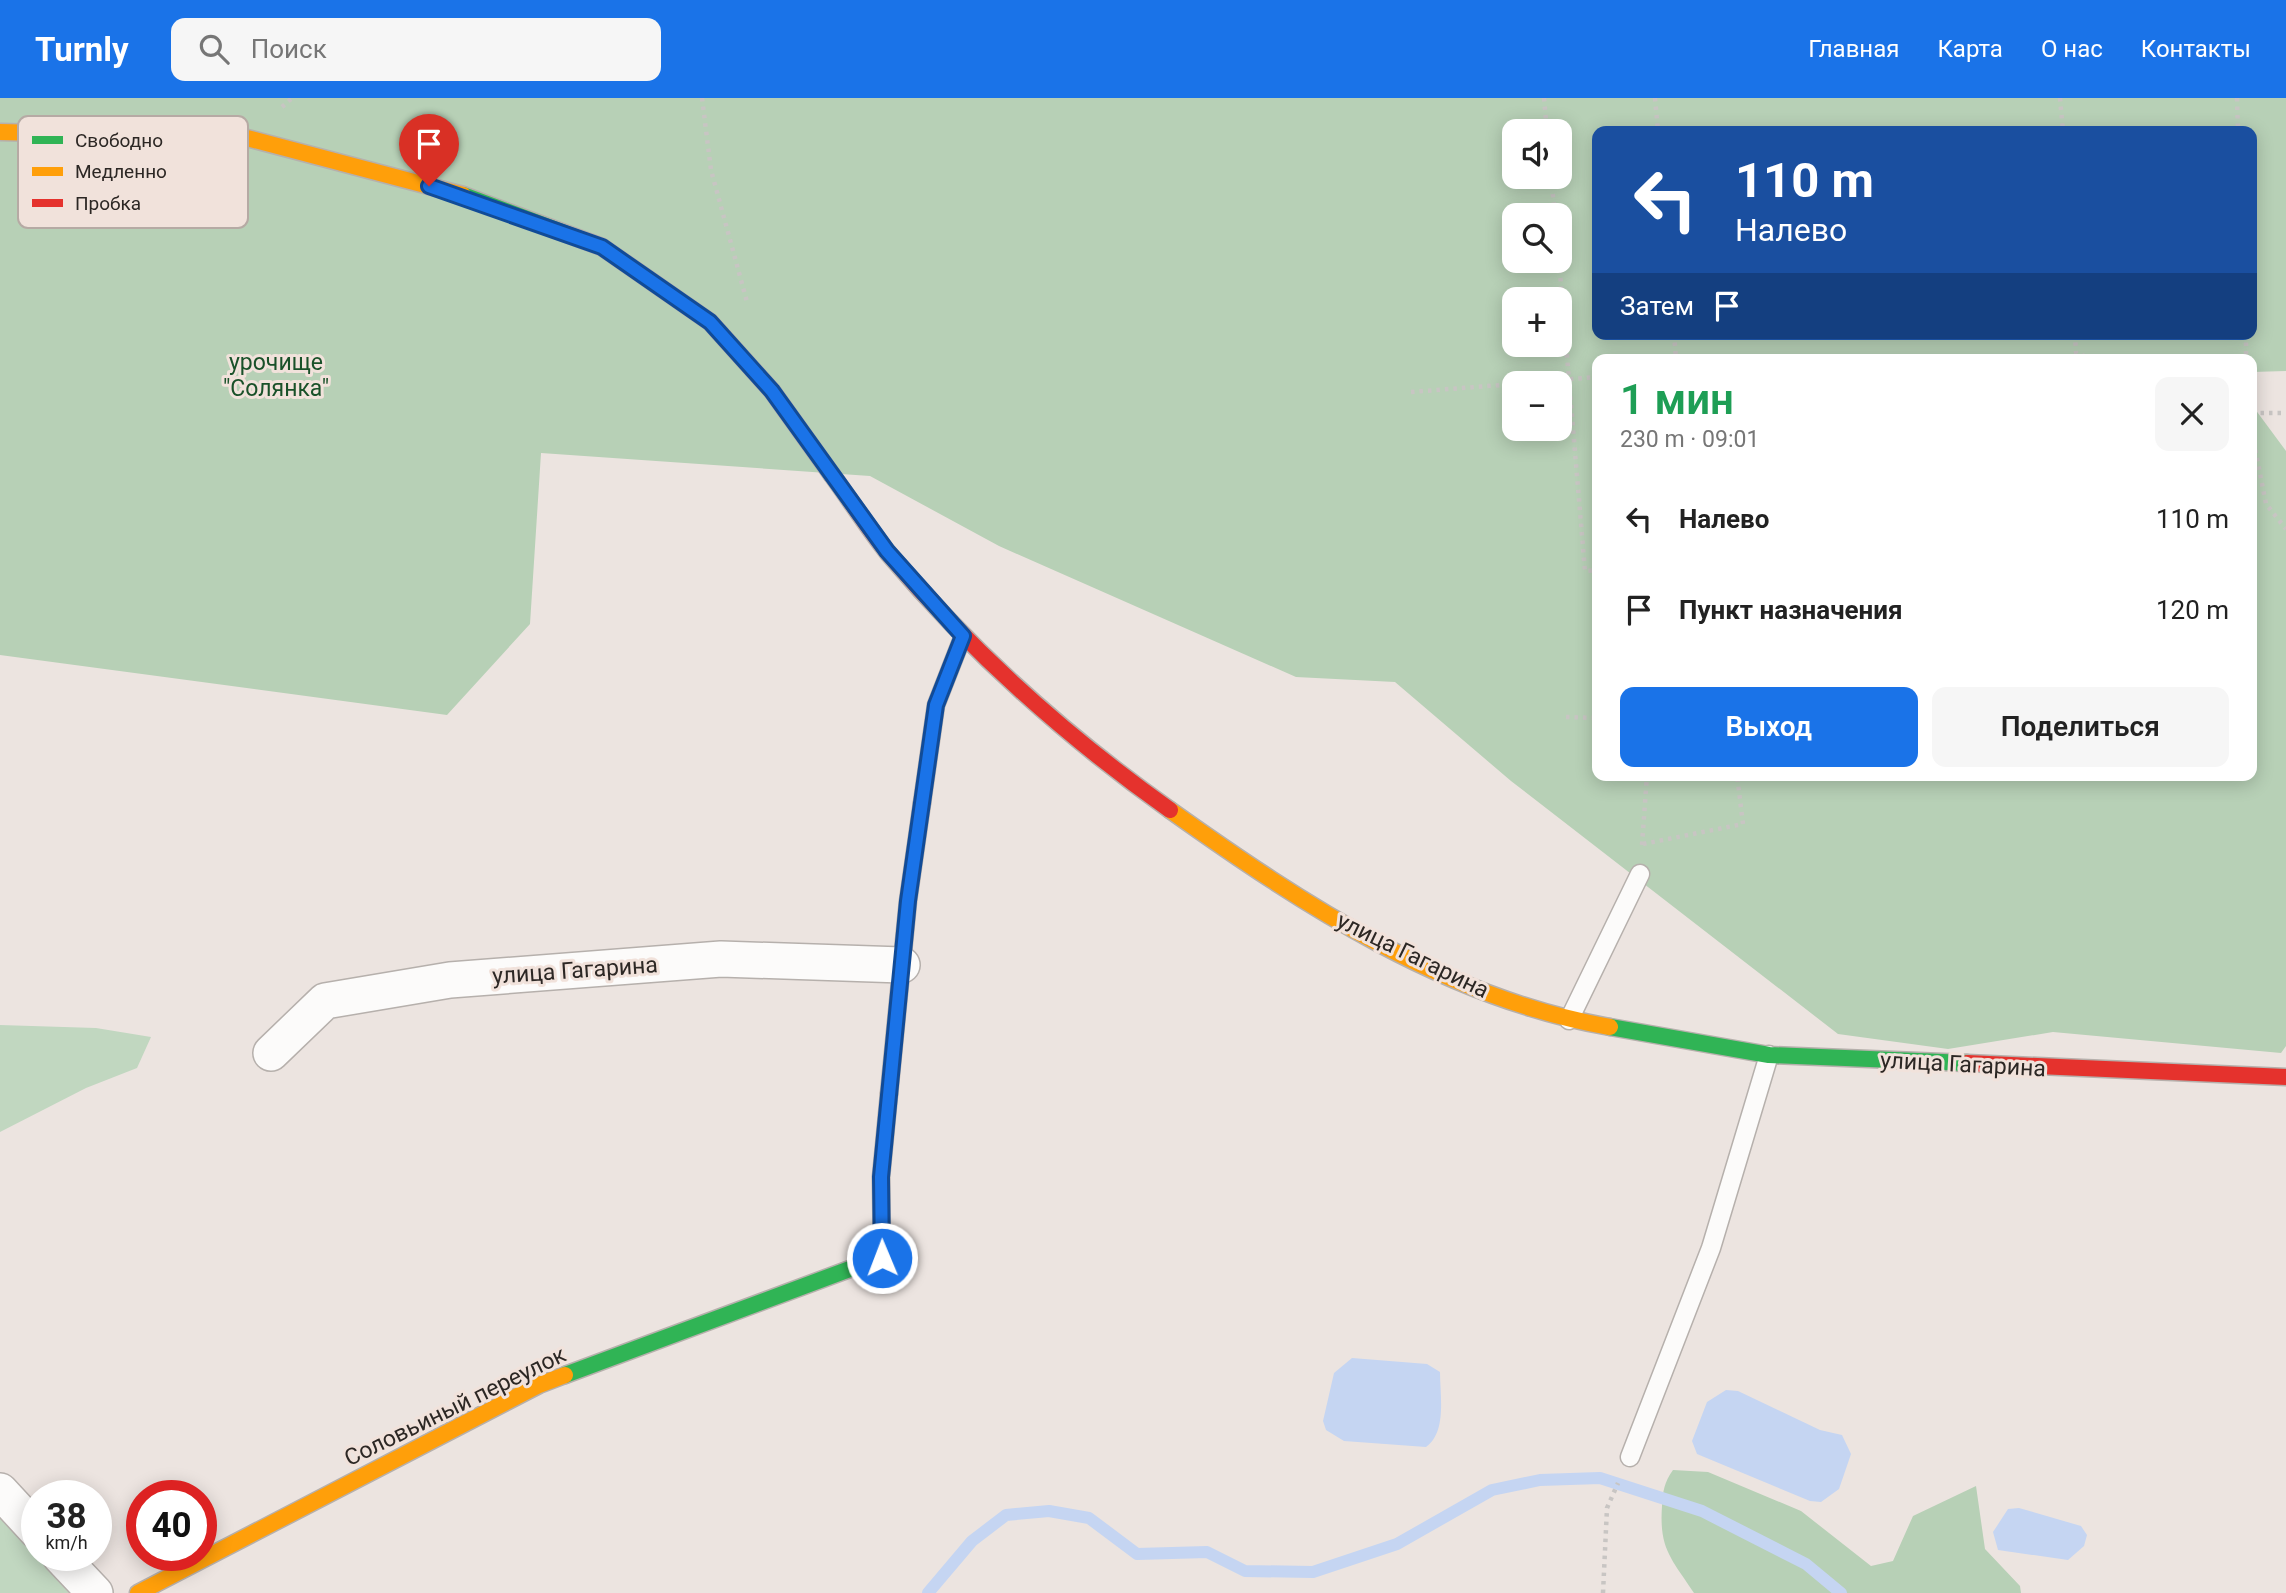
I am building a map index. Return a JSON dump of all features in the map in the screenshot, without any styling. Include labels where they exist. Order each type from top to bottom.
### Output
[{"type":"street","name":"улица Гагарина","points":[[0,132],[18,132]]},
{"type":"street","name":"улица Гагарина","points":[[248,138],[455,192],[602,247],[710,322],[772,391],[887,551],[963,636],[1113,770],[1226,850],[1349,928],[1472,987],[1569,1020],[1769,1055],[2286,1077]]},
{"type":"street","points":[[902,965],[908,901],[936,705],[963,636]]},
{"type":"street","name":"улица Гагарина","points":[[271,1053],[325,1001],[450,980],[721,959],[902,965]]},
{"type":"street","name":"Соловьиный переулок","points":[[138,1593],[539,1385],[882,1258],[881,1177],[902,965]]},
{"type":"street","points":[[0,1491],[21,1514]]},
{"type":"street","points":[[74,1571],[95,1593]]},
{"type":"lane","points":[[1569,1020],[1640,874]]},
{"type":"lane","points":[[1630,1457],[1711,1248],[1769,1055]]},
{"type":"path","points":[[702,98],[711,170],[750,313]]},
{"type":"path","points":[[1544,98],[1546,119]]},
{"type":"path","points":[[1655,98],[1658,126]]},
{"type":"path","points":[[2060,98],[2063,126]]},
{"type":"path","points":[[2237,98],[2238,126]]},
{"type":"path","points":[[1560,273],[1568,371]]},
{"type":"path","points":[[1572,379],[1592,377]]},
{"type":"path","points":[[1411,392],[1502,385]]},
{"type":"path","points":[[2257,413],[2286,413]]},
{"type":"path","points":[[1572,415],[1585,571],[1592,570]]},
{"type":"path","points":[[2257,458],[2266,504],[2286,528]]},
{"type":"path","points":[[1566,717],[1592,718]]},
{"type":"path","points":[[1640,874],[1647,781]]},
{"type":"path","points":[[1642,845],[1743,824],[1738,781]]},
{"type":"path","points":[[1603,1593],[1607,1508]]},
{"type":"green space","name":"урочище \"Солянка\"","points":[[0,98],[2286,98],[2286,371],[2257,372],[2257,354],[1592,354],[1592,781],[2257,781],[2257,412],[2286,451],[2286,1046],[2281,1053],[2053,1032],[1948,1049],[1838,1034],[1511,781],[1395,682],[1296,677],[999,546],[870,476],[541,453],[530,624],[447,715],[0,655]]},
{"type":"green space","points":[[0,1025],[96,1028],[151,1037],[137,1068],[86,1088],[0,1132]]},
{"type":"green space","points":[[1673,1470],[1708,1472],[1801,1511],[1871,1566],[1893,1561],[1913,1516],[1976,1486],[1985,1549],[2020,1586],[2021,1593],[1694,1593],[1668,1553],[1662,1533],[1664,1491]]},
{"type":"green space","points":[[0,1516],[21,1539],[21,1571],[49,1571],[69,1593],[0,1593]]},
{"type":"water","points":[[1352,1358],[1427,1364],[1440,1372],[1440,1423],[1433,1440],[1426,1447],[1344,1441],[1326,1430],[1323,1421],[1334,1373]]},
{"type":"water","points":[[1726,1390],[1738,1391],[1820,1430],[1842,1435],[1851,1454],[1839,1489],[1821,1502],[1810,1501],[1697,1454],[1692,1441],[1707,1402]]},
{"type":"water","points":[[2019,1508],[2081,1526],[2087,1535],[2084,1546],[2068,1560],[1998,1550],[1993,1532],[2008,1509]]},
{"type":"waterway","points":[[928,1593],[972,1541],[1006,1515],[1049,1511],[1089,1518],[1137,1554],[1207,1552],[1245,1571],[1313,1572],[1397,1544],[1492,1490],[1540,1480],[1600,1478],[1702,1511],[1806,1564],[1841,1593]]},
{"type":"traffic: fast","points":[[463,195],[602,247],[710,322],[772,391],[832,475]]},
{"type":"traffic: fast","points":[[922,803],[936,705],[963,636]]},
{"type":"traffic: fast","points":[[1610,1027],[1769,1055],[1967,1063]]},
{"type":"traffic: fast","points":[[565,1375],[882,1257],[881,1177],[889,1094]]},
{"type":"traffic: slow","points":[[0,132],[18,132]]},
{"type":"traffic: slow","points":[[248,138],[463,195]]},
{"type":"traffic: slow","points":[[889,1094],[908,901],[922,803]]},
{"type":"traffic: slow","points":[[1170,810],[1324,913],[1434,971],[1491,995],[1610,1027]]},
{"type":"traffic: slow","points":[[138,1593],[539,1385],[565,1375]]},
{"type":"traffic: jam","points":[[832,475],[888,553],[986,658],[1094,753],[1170,810]]},
{"type":"traffic: jam","points":[[1967,1063],[2286,1077]]},
{"type":"route","points":[[429,186],[455,192],[602,247],[710,322],[772,391],[887,551],[963,636],[936,705],[908,901],[881,1177],[882,1258]]}]
